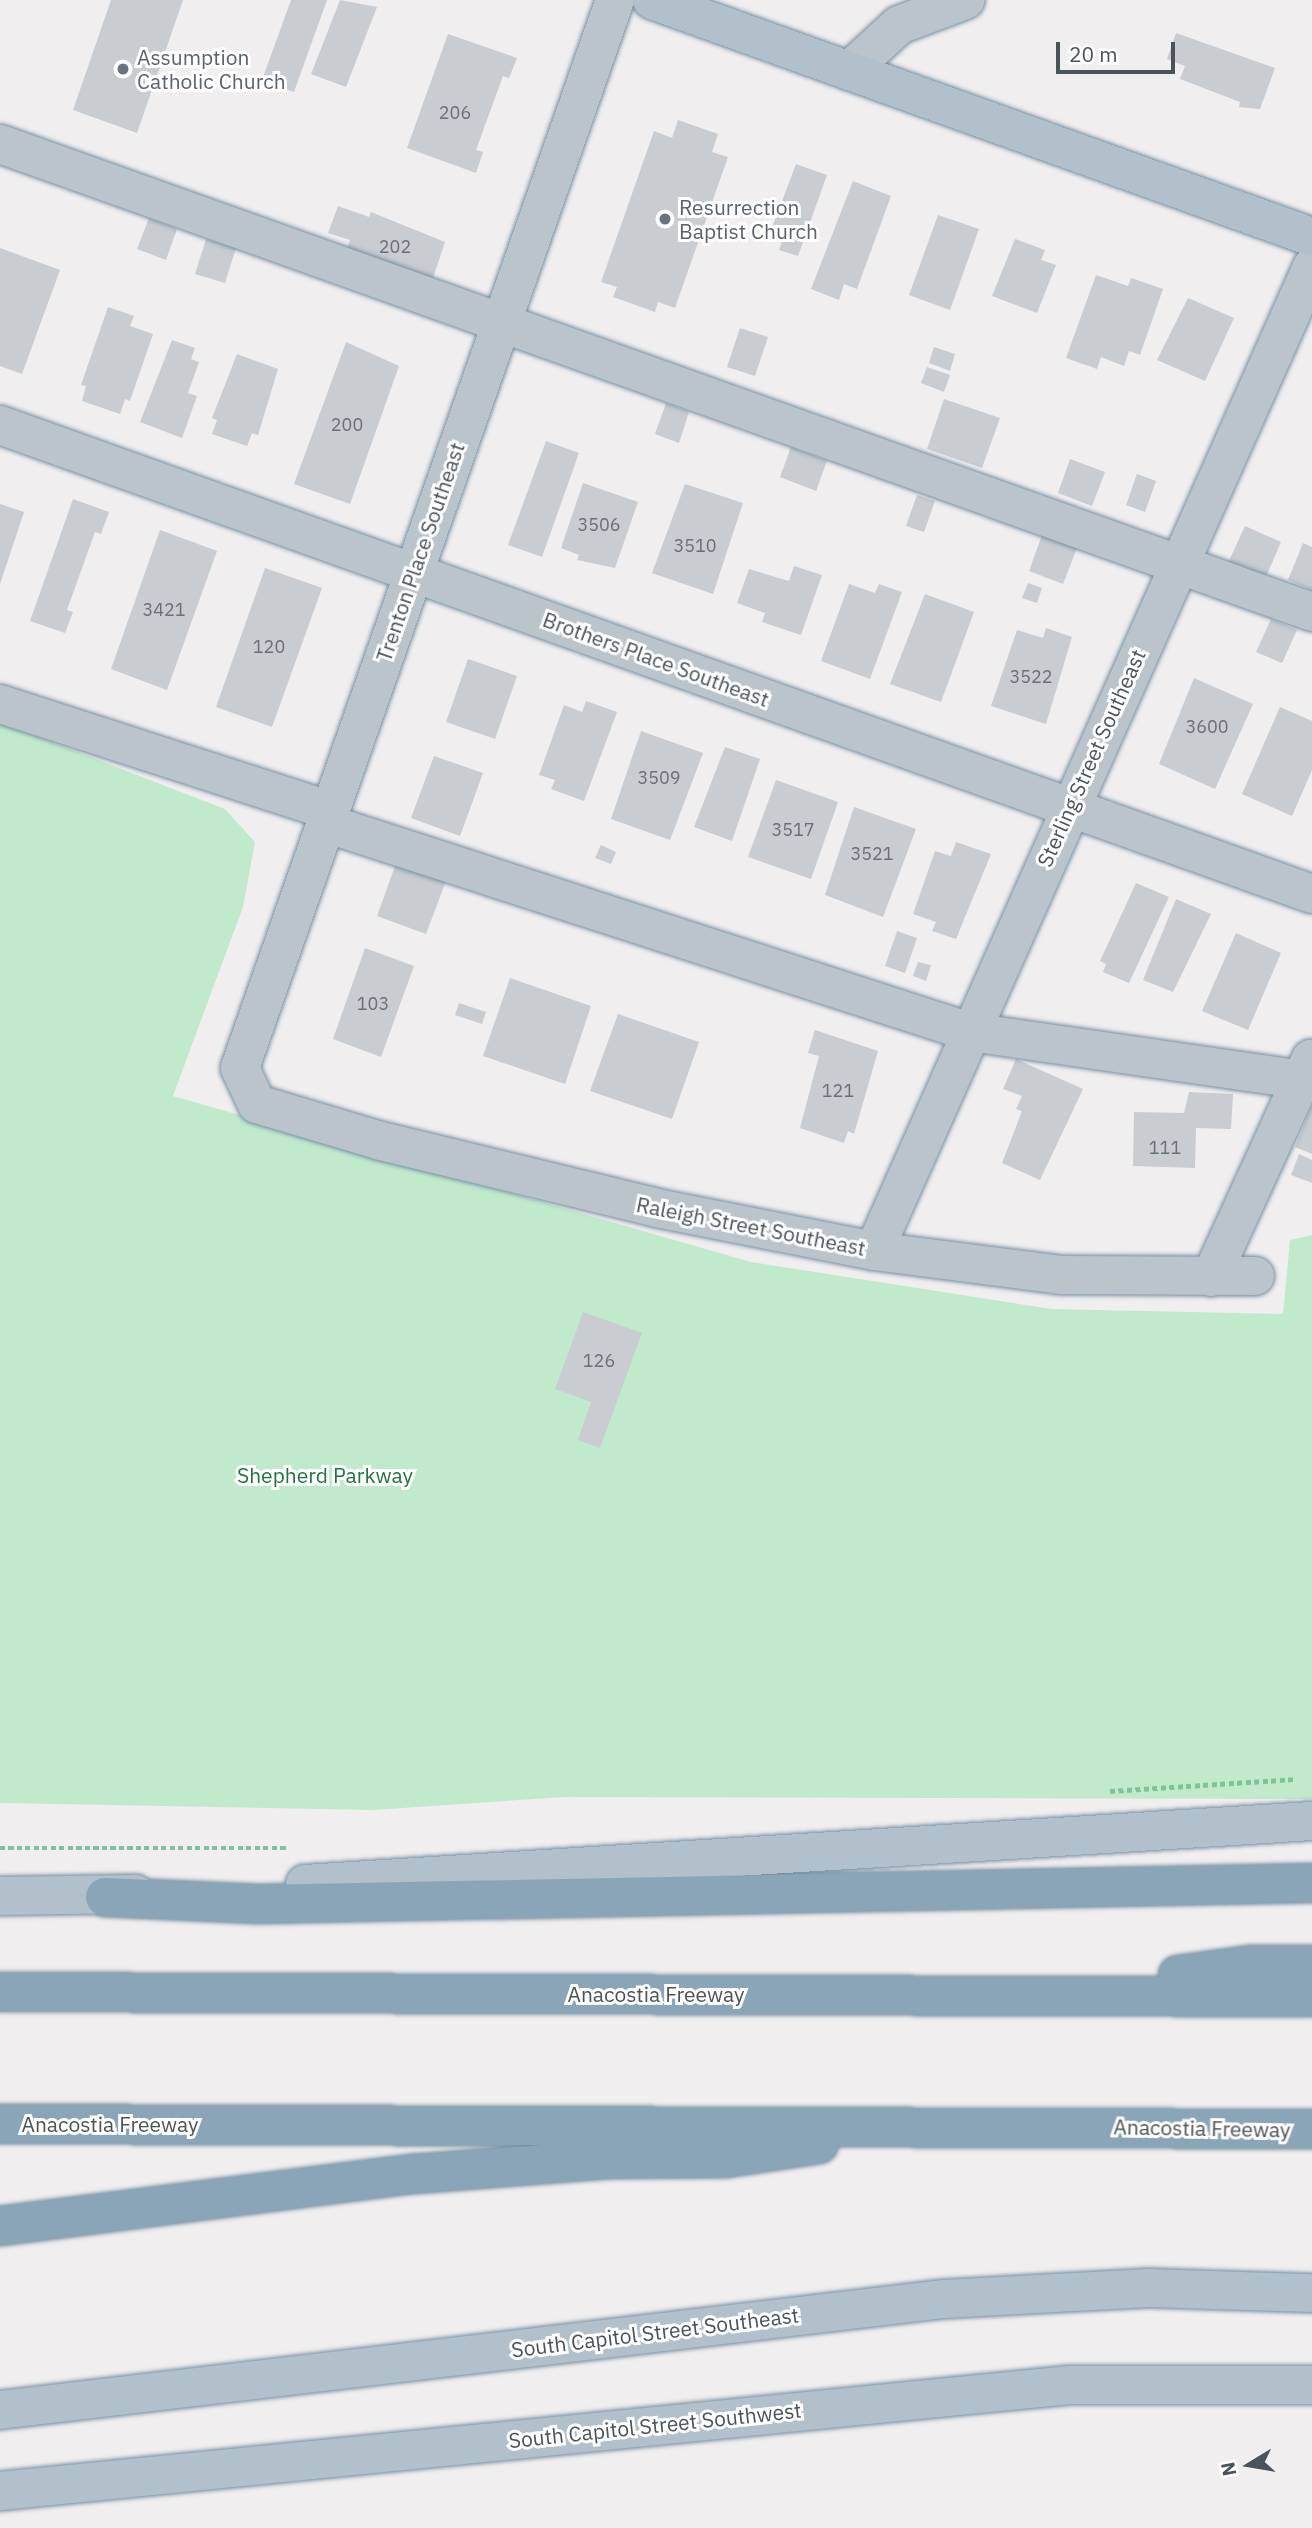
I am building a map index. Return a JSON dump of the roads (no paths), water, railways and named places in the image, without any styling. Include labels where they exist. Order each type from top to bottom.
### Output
[{"type":"highway","points":[[105,1897],[258,1904],[1312,1883]]},
{"type":"highway","points":[[1049,1992],[1252,1965],[1312,1965]]},
{"type":"highway","name":"Anacostia Freeway","points":[[0,1992],[1049,1992],[1312,1997]]},
{"type":"highway","name":"Anacostia Freeway","points":[[0,2124],[943,2125],[1312,2129]]},
{"type":"highway","points":[[0,2226],[427,2173],[565,2161],[726,2158],[943,2125]]},
{"type":"main road","points":[[652,0],[1312,237]]},
{"type":"main road","points":[[0,1896],[105,1897],[1312,1821]]},
{"type":"main road","name":"South Capitol Street Southeast","points":[[0,2410],[944,2299],[1138,2288],[1312,2293]]},
{"type":"main road","name":"South Capitol Street Southwest","points":[[0,2491],[1070,2385],[1312,2385]]},
{"type":"street","name":"Trenton Place Southeast","points":[[257,1104],[240,1068],[412,571],[615,0]]},
{"type":"street","points":[[849,71],[899,25],[965,0]]},
{"type":"street","points":[[0,144],[1176,566],[1312,612]]},
{"type":"street","name":"Sterling Street Southeast","points":[[874,1251],[1069,806],[1312,267]]},
{"type":"street","name":"Brothers Place Southeast","points":[[0,425],[1312,894]]},
{"type":"street","points":[[0,704],[327,817],[970,1032],[1307,1069],[1211,1277]]},
{"type":"street","name":"Raleigh Street Southeast","points":[[257,1104],[381,1141],[657,1208],[874,1251],[1062,1275],[1255,1276]]},
{"type":"place","name":"Assumption Catholic Church","points":[[123,69]]},
{"type":"place","name":"Resurrection Baptist Church","points":[[665,219]]},
{"type":"park label","name":"Shepherd Parkway","points":[[325,1475]]}]
